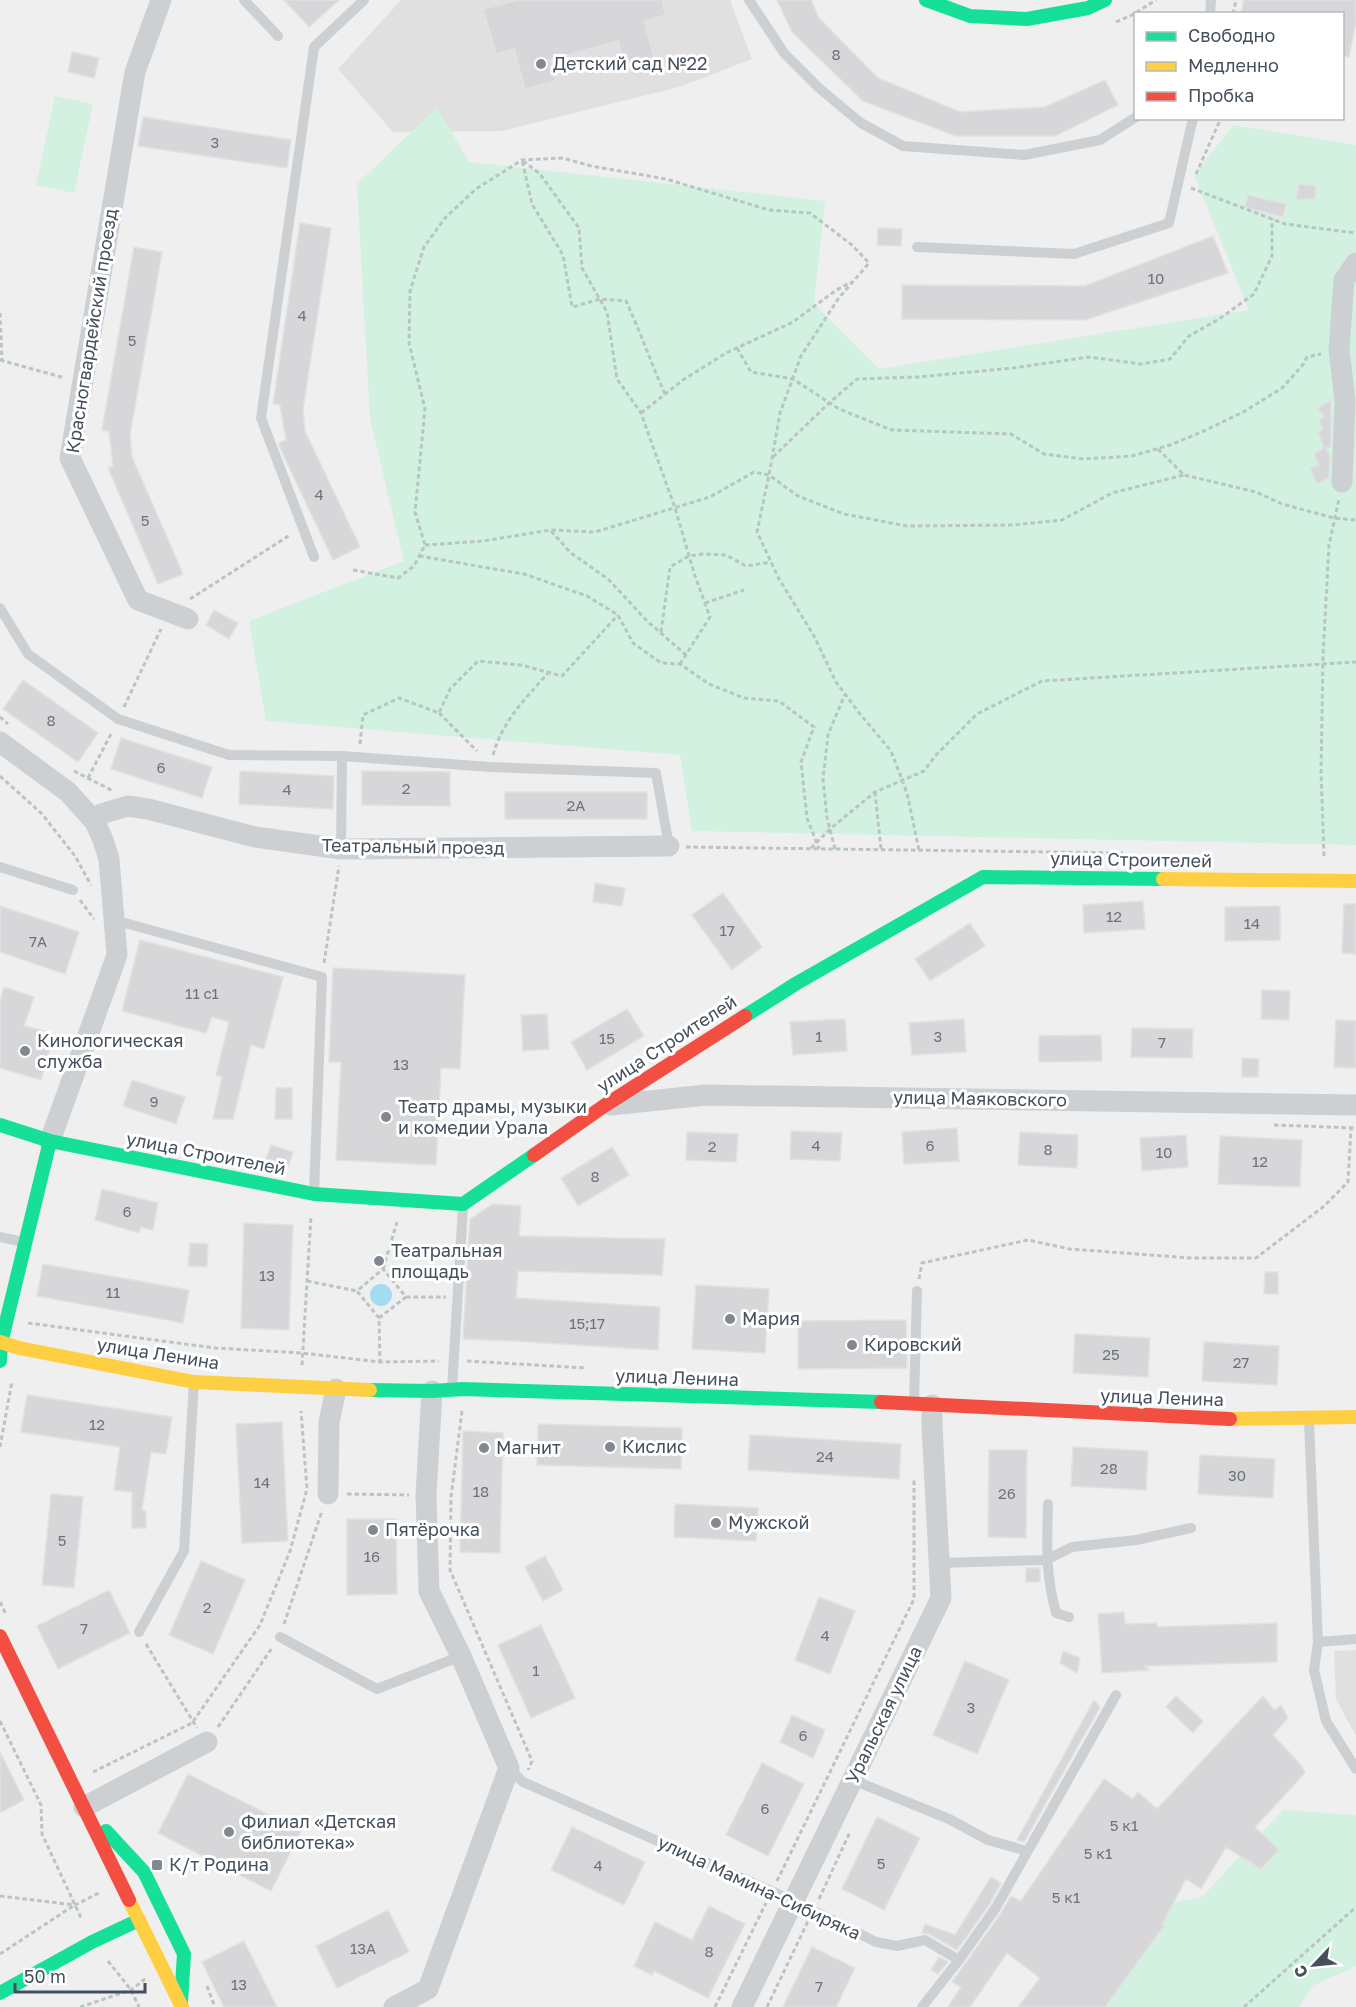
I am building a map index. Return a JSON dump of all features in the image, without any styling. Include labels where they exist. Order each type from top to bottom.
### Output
[{"type":"street","name":"Красногвардейский проезд","points":[[161,0],[135,72],[70,458],[138,600],[188,619]]},
{"type":"street","points":[[926,0],[970,16],[1027,15],[1088,8],[1105,0]]},
{"type":"street","points":[[1342,482],[1345,400],[1339,350],[1344,280],[1356,263]]},
{"type":"street","points":[[0,1361],[1,1342],[50,1141],[117,956],[105,916],[109,859],[95,822],[68,792],[8,736]]},
{"type":"street","name":"Театральный проезд","points":[[95,822],[101,814],[128,806],[148,809],[255,837],[341,849],[669,846]]},
{"type":"street","name":"улица Строителей","points":[[0,1125],[50,1141],[314,1194],[463,1204],[604,1106],[797,982],[984,877],[1356,881]]},
{"type":"street","name":"улица Маяковского","points":[[604,1106],[706,1095],[1356,1105]]},
{"type":"street","name":"улица Ленина","points":[[1,1342],[19,1348],[194,1382],[336,1389],[923,1404],[1216,1419],[1356,1417]]},
{"type":"street","points":[[328,1494],[329,1422],[336,1389]]},
{"type":"street","points":[[394,2007],[428,1989],[509,1768],[461,1656],[429,1591],[426,1495],[442,1390]]},
{"type":"street","name":"Уральская улица","points":[[742,2007],[941,1598],[932,1426],[923,1404]]},
{"type":"street","points":[[0,1636],[182,2006]]},
{"type":"street","points":[[84,1807],[207,1743]]},
{"type":"street","points":[[84,1807],[144,1872],[184,1954],[182,2006]]},
{"type":"street","points":[[2,1992],[92,1942],[140,1920]]},
{"type":"lane","points":[[244,0],[278,36]]},
{"type":"lane","points":[[314,557],[261,418],[314,47],[364,0]]},
{"type":"lane","points":[[749,0],[784,53],[819,88],[861,123],[903,146],[1024,155],[1101,140],[1134,118]]},
{"type":"lane","points":[[917,247],[1074,254],[1169,223],[1193,120]]},
{"type":"lane","points":[[0,608],[28,654],[118,719],[229,755],[342,756],[490,767],[656,773],[669,846]]},
{"type":"lane","points":[[341,849],[342,756]]},
{"type":"lane","points":[[0,867],[73,890]]},
{"type":"lane","points":[[105,916],[322,978],[314,1194]]},
{"type":"lane","points":[[442,1390],[458,1299],[463,1204]]},
{"type":"lane","points":[[0,1237],[26,1243]]},
{"type":"lane","points":[[917,1291],[923,1404]]},
{"type":"lane","points":[[139,1632],[183,1551],[194,1382]]},
{"type":"lane","points":[[1309,1417],[1318,1642],[1314,1670],[1326,1721],[1356,1769]]},
{"type":"lane","points":[[1048,1504],[1046,1560],[1049,1590],[1056,1613],[1069,1617]]},
{"type":"lane","points":[[939,1563],[1046,1560],[1072,1547],[1136,1540],[1191,1528]]},
{"type":"lane","points":[[280,1637],[377,1689],[461,1656]]},
{"type":"lane","points":[[1318,1642],[1356,1639]]},
{"type":"lane","points":[[922,2007],[959,1960],[994,1909],[1116,1695]]},
{"type":"lane","name":"улица Мамина-Сибиряка","points":[[509,1768],[523,1782],[794,1901],[876,1942],[897,1946],[925,1940],[959,1960]]},
{"type":"lane","points":[[853,1780],[948,1819],[988,1840],[1027,1851]]},
{"type":"path","points":[[1220,120],[1190,188],[1285,224],[1356,233]]},
{"type":"path","points":[[353,570],[398,578],[414,566],[425,545],[415,513],[425,409],[409,343],[410,291],[424,247],[445,218],[476,189],[522,160],[563,158],[591,166],[666,179],[769,210],[810,213],[852,245],[869,263],[838,299],[801,356],[780,413],[757,532],[779,579],[814,636],[836,682],[891,751],[907,793],[919,850]]},
{"type":"path","points":[[522,160],[540,174],[579,228],[582,268],[607,312],[616,379],[641,413],[710,617],[680,664]]},
{"type":"path","points":[[522,160],[532,204],[562,255],[572,307],[600,299],[626,301],[665,394]]},
{"type":"path","points":[[772,458],[829,403],[857,380],[1012,368],[1089,357],[1141,364],[1170,359],[1189,336],[1219,319],[1254,294],[1272,256],[1272,219]]},
{"type":"path","points":[[641,413],[683,380],[726,353],[793,322],[835,291],[855,280]]},
{"type":"path","points":[[0,313],[1,360],[82,383]]},
{"type":"path","points":[[737,348],[751,372],[793,379],[839,409],[892,430],[1011,434],[1044,454],[1083,459],[1132,456],[1158,449],[1204,431],[1245,411],[1282,387],[1302,366],[1307,357],[1339,350]]},
{"type":"path","points":[[1158,449],[1184,475]]},
{"type":"path","points":[[425,545],[483,541],[550,531],[596,532],[710,497],[754,472],[769,475],[798,496],[844,514],[908,526],[1014,525],[1062,520],[1112,493],[1184,475],[1256,492],[1282,504],[1334,518],[1356,520]]},
{"type":"path","points":[[1324,856],[1320,772],[1323,664],[1329,545],[1342,482]]},
{"type":"path","points":[[550,531],[572,553],[608,579],[646,621],[686,655]]},
{"type":"path","points":[[661,633],[670,567],[689,556],[702,554],[726,555],[746,566],[771,562]]},
{"type":"path","points":[[419,556],[524,574],[587,596],[618,615],[633,643],[661,663],[680,664],[709,684],[744,698],[779,701],[814,728],[801,762],[807,818],[819,849]]},
{"type":"path","points":[[705,603],[744,590]]},
{"type":"path","points":[[439,713],[450,689],[478,661],[521,665],[562,676],[618,615]]},
{"type":"path","points":[[810,849],[830,829],[875,792],[903,782],[924,771],[936,755],[977,714],[1042,681],[1356,662]]},
{"type":"path","points":[[490,767],[498,737],[515,710],[548,673]]},
{"type":"path","points":[[835,849],[827,818],[823,779],[828,735],[845,694]]},
{"type":"path","points":[[359,758],[363,715],[399,698],[439,713],[490,767]]},
{"type":"path","points":[[0,717],[8,736]]},
{"type":"path","points":[[67,768],[118,794]]},
{"type":"path","points":[[0,776],[42,814],[75,856],[95,893]]},
{"type":"path","points":[[875,792],[881,849]]},
{"type":"path","points":[[669,846],[1132,853]]},
{"type":"path","points":[[322,978],[341,849]]},
{"type":"path","points":[[73,890],[95,920],[105,916]]},
{"type":"path","points":[[917,1291],[922,1263],[1028,1240],[1092,1251],[1191,1258],[1256,1258],[1323,1207],[1348,1182],[1351,1128]]},
{"type":"path","points":[[86,1776],[192,1723],[260,1625],[290,1551],[307,1489],[301,1422],[301,1386],[314,1194]]},
{"type":"path","points":[[357,1291],[383,1269],[397,1222],[398,1199]]},
{"type":"path","points":[[383,1269],[406,1297]]},
{"type":"path","points":[[307,1281],[357,1291],[379,1318],[380,1362]]},
{"type":"path","points":[[379,1318],[406,1297],[458,1299]]},
{"type":"path","points":[[0,1447],[13,1372]]},
{"type":"path","points":[[715,2007],[914,1599],[914,1476]]},
{"type":"path","points":[[307,1489],[328,1494],[451,1497]]},
{"type":"path","points":[[139,1632],[192,1723],[207,1743]]},
{"type":"path","points":[[0,1721],[40,1805],[42,1834],[75,1905]]},
{"type":"path","points":[[0,1954],[75,1905],[121,1883]]},
{"type":"path","points":[[0,1896],[75,1905]]},
{"type":"path","points":[[1244,2007],[1356,1907]]},
{"type":"path","points":[[80,2007],[131,1990]]},
{"type":"shaded area","name":"Детский сад №22","points":[[401,0],[730,0],[752,59],[679,87],[502,131],[393,132],[338,69]]},
{"type":"shaded area","points":[[1356,1650],[1356,1736],[1336,1699],[1334,1651]]},
{"type":"green space","points":[[55,96],[93,104],[74,193],[36,185]]},
{"type":"green space","points":[[437,107],[469,162],[825,201],[814,304],[879,369],[1249,310],[1194,175],[1233,125],[1356,145],[1356,845],[692,831],[680,755],[266,721],[249,621],[404,561],[370,419],[357,184]]},
{"type":"green space","points":[[1283,1810],[1356,1815],[1356,1966],[1312,1986],[1299,2007],[1072,2007],[1144,1908],[1202,1897]]},
{"type":"water","points":[[381,1284],[389,1287],[392,1295],[389,1303],[381,1306],[373,1303],[370,1295],[373,1287]]},
{"type":"building","points":[[284,0],[339,0],[309,27]]},
{"type":"building","points":[[518,0],[662,0],[666,15],[644,21],[654,58],[624,66],[618,41],[550,60],[556,81],[525,89],[514,49],[496,54],[483,9]]},
{"type":"building","points":[[777,0],[811,0],[819,18],[878,78],[960,112],[1045,107],[1105,80],[1118,105],[1055,136],[956,136],[863,101],[792,32]]},
{"type":"building","points":[[1244,0],[1356,0],[1356,22],[1349,57],[1344,56],[1344,12],[1241,12]]},
{"type":"building","points":[[72,52],[99,58],[94,78],[68,72]]},
{"type":"building","points":[[143,117],[291,140],[287,168],[138,146]]},
{"type":"building","points":[[1299,184],[1316,186],[1315,199],[1296,199]]},
{"type":"building","points":[[1248,195],[1286,204],[1283,217],[1245,207]]},
{"type":"building","points":[[300,223],[331,228],[303,409],[305,431],[360,547],[333,560],[281,450],[279,443],[286,440],[280,405],[273,404]]},
{"type":"building","points":[[878,228],[902,229],[901,246],[877,245]]},
{"type":"building","points":[[1213,236],[1228,273],[1085,320],[902,319],[902,285],[1085,286]]},
{"type":"building","points":[[134,247],[162,252],[130,435],[132,457],[183,574],[158,584],[108,468],[113,466],[109,431],[102,430]]},
{"type":"building","points":[[1331,400],[1331,447],[1326,448],[1330,457],[1329,478],[1317,484],[1310,468],[1319,465],[1314,454],[1324,448],[1318,432],[1323,429],[1319,420],[1324,417],[1318,408]]},
{"type":"building","points":[[214,610],[238,623],[229,639],[206,625]]},
{"type":"building","points":[[23,680],[98,733],[78,762],[3,709]]},
{"type":"building","points":[[121,738],[212,767],[202,798],[111,769]]},
{"type":"building","points":[[240,771],[334,776],[333,809],[239,804]]},
{"type":"building","points":[[362,771],[450,772],[450,806],[362,805]]},
{"type":"building","points":[[505,792],[647,792],[647,819],[505,819]]},
{"type":"building","points":[[595,883],[625,888],[622,906],[593,902]]},
{"type":"building","points":[[723,893],[762,947],[732,970],[692,915]]},
{"type":"building","points":[[1143,901],[1145,929],[1084,933],[1083,905]]},
{"type":"building","points":[[1344,904],[1356,904],[1356,954],[1342,953]]},
{"type":"building","points":[[0,906],[79,932],[65,974],[0,952]]},
{"type":"building","points":[[1280,906],[1280,940],[1225,941],[1225,907]]},
{"type":"building","points":[[970,923],[985,946],[930,981],[915,959]]},
{"type":"building","points":[[140,940],[283,977],[264,1049],[251,1045],[233,1119],[213,1119],[222,1077],[216,1075],[229,1022],[212,1017],[206,1033],[122,1011]]},
{"type":"building","points":[[333,968],[465,975],[460,1069],[441,1068],[436,1165],[336,1160],[341,1062],[329,1062]]},
{"type":"building","name":"Кинологическая служба","points":[[4,987],[34,997],[24,1026],[54,1034],[41,1080],[0,1068],[0,1001]]},
{"type":"building","points":[[1262,990],[1290,991],[1289,1020],[1261,1019]]},
{"type":"building","points":[[627,1009],[644,1036],[587,1070],[571,1042]]},
{"type":"building","points":[[547,1014],[549,1049],[523,1051],[521,1015]]},
{"type":"building","points":[[845,1019],[847,1051],[793,1055],[790,1022]]},
{"type":"building","points":[[964,1019],[966,1052],[912,1055],[909,1023]]},
{"type":"building","points":[[1336,1020],[1356,1021],[1356,1068],[1334,1067]]},
{"type":"building","points":[[1132,1028],[1193,1029],[1192,1058],[1131,1057]]},
{"type":"building","points":[[1101,1035],[1102,1061],[1039,1062],[1039,1036]]},
{"type":"building","points":[[1242,1058],[1259,1059],[1258,1077],[1242,1077]]},
{"type":"building","points":[[132,1080],[185,1097],[176,1124],[123,1106]]},
{"type":"building","points":[[276,1088],[292,1088],[292,1119],[275,1119]]},
{"type":"building","points":[[957,1128],[959,1161],[904,1164],[902,1132]]},
{"type":"building","points":[[791,1131],[842,1133],[840,1161],[790,1159]]},
{"type":"building","points":[[687,1132],[738,1134],[736,1162],[686,1160]]},
{"type":"building","points":[[1020,1132],[1078,1135],[1077,1168],[1018,1165]]},
{"type":"building","points":[[1186,1135],[1188,1167],[1142,1171],[1140,1138]]},
{"type":"building","points":[[1220,1136],[1302,1140],[1300,1187],[1218,1184]]},
{"type":"building","points":[[271,1145],[293,1152],[288,1167],[266,1159]]},
{"type":"building","points":[[612,1147],[629,1175],[578,1206],[561,1178]]},
{"type":"building","points":[[102,1189],[158,1203],[153,1230],[141,1227],[139,1233],[95,1220]]},
{"type":"building","points":[[493,1204],[521,1206],[519,1236],[665,1239],[662,1275],[518,1271],[516,1298],[660,1307],[658,1350],[463,1339],[470,1219]]},
{"type":"building","points":[[244,1223],[293,1225],[289,1330],[241,1328]]},
{"type":"building","points":[[190,1243],[208,1244],[207,1267],[188,1266]]},
{"type":"building","points":[[43,1264],[189,1290],[183,1323],[37,1296]]},
{"type":"building","points":[[1265,1272],[1278,1272],[1278,1294],[1264,1294]]},
{"type":"building","name":"Мария","points":[[696,1285],[769,1289],[765,1353],[692,1349]]},
{"type":"building","name":"Кировский","points":[[906,1320],[907,1368],[798,1369],[798,1321]]},
{"type":"building","points":[[1075,1334],[1150,1338],[1148,1377],[1073,1373]]},
{"type":"building","points":[[1204,1342],[1279,1346],[1277,1385],[1202,1381]]},
{"type":"building","points":[[27,1395],[172,1417],[166,1454],[151,1452],[142,1510],[146,1511],[146,1528],[132,1528],[132,1492],[114,1490],[120,1447],[21,1432]]},
{"type":"building","points":[[282,1422],[288,1541],[242,1543],[236,1424]]},
{"type":"building","name":"Кислис","points":[[538,1424],[682,1428],[681,1469],[537,1465]]},
{"type":"building","points":[[463,1431],[503,1433],[500,1553],[460,1552]]},
{"type":"building","points":[[750,1435],[901,1444],[899,1479],[748,1470]]},
{"type":"building","points":[[1073,1447],[1148,1451],[1146,1490],[1071,1486]]},
{"type":"building","points":[[989,1450],[1027,1450],[1026,1538],[988,1537]]},
{"type":"building","points":[[1200,1455],[1275,1459],[1273,1498],[1198,1494]]},
{"type":"building","points":[[51,1494],[83,1497],[74,1588],[42,1585]]},
{"type":"building","name":"Мужской","points":[[675,1504],[758,1508],[756,1541],[674,1537]]},
{"type":"building","points":[[347,1519],[396,1519],[397,1594],[347,1595]]},
{"type":"building","points":[[545,1556],[563,1590],[543,1601],[525,1567]]},
{"type":"building","points":[[201,1561],[245,1580],[213,1654],[169,1635]]},
{"type":"building","points":[[1026,1568],[1040,1568],[1040,1582],[1026,1582]]},
{"type":"building","points":[[109,1590],[130,1633],[58,1669],[37,1626]]},
{"type":"building","points":[[819,1597],[855,1611],[830,1674],[795,1660]]},
{"type":"building","points":[[1124,1612],[1125,1624],[1157,1623],[1157,1627],[1277,1623],[1277,1662],[1145,1666],[1149,1670],[1102,1673],[1098,1614]]},
{"type":"building","points":[[541,1625],[575,1698],[531,1718],[498,1645]]},
{"type":"building","points":[[1063,1651],[1080,1658],[1077,1673],[1060,1663]]},
{"type":"building","points":[[965,1661],[1009,1680],[977,1754],[933,1735]]},
{"type":"building","points":[[1176,1696],[1203,1721],[1193,1733],[1166,1707]]},
{"type":"building","points":[[1263,1696],[1274,1710],[1281,1705],[1288,1718],[1273,1735],[1301,1765],[1305,1773],[1255,1827],[1279,1850],[1261,1869],[1226,1847],[1201,1889],[1186,1879],[1162,1925],[1164,1926],[1105,2007],[1018,2007],[1040,1978],[1007,1953],[970,2007],[948,2007],[961,1987],[952,1982],[1011,1896],[1021,1901],[1104,1779],[1133,1799],[1138,1792],[1157,1809]]},
{"type":"building","points":[[1094,1700],[1100,1707],[1024,1842],[1017,1840]]},
{"type":"building","points":[[792,1715],[825,1730],[813,1758],[780,1742]]},
{"type":"building","points":[[0,1752],[24,1800],[0,1813]]},
{"type":"building","points":[[762,1763],[804,1784],[768,1856],[726,1835]]},
{"type":"building","name":"Филиал «Детская библиотека»","points":[[188,1774],[301,1831],[271,1891],[158,1833]]},
{"type":"building","points":[[877,1817],[920,1838],[884,1910],[842,1889]]},
{"type":"building","points":[[572,1827],[645,1862],[624,1905],[551,1870]]},
{"type":"building","points":[[991,1877],[1001,1883],[989,1905],[957,1950],[929,1934],[922,1933],[925,1924],[955,1935]]},
{"type":"building","points":[[709,1906],[745,1924],[708,1998],[654,1971],[652,1975],[634,1966],[655,1922],[692,1940]]},
{"type":"building","points":[[388,1910],[409,1952],[337,1988],[316,1946]]},
{"type":"building","points":[[244,1941],[277,2007],[224,2007],[202,1962]]},
{"type":"building","points":[[812,1947],[855,1968],[836,2007],[783,2007]]},
{"type":"building","points":[[939,1957],[948,1962],[938,1974],[931,1970]]},
{"type":"traffic: fast","points":[[926,0],[970,16],[1027,19],[1088,8],[1105,0]]},
{"type":"traffic: fast","points":[[745,1016],[797,983],[983,877],[1163,879]]},
{"type":"traffic: fast","points":[[0,1125],[50,1141],[314,1194],[463,1204],[534,1155]]},
{"type":"traffic: fast","points":[[0,1361],[1,1343],[50,1141]]},
{"type":"traffic: fast","points":[[370,1390],[463,1389],[881,1402]]},
{"type":"traffic: fast","points":[[106,1831],[144,1872],[184,1954],[181,2002]]},
{"type":"traffic: fast","points":[[0,1993],[92,1942],[139,1920]]},
{"type":"traffic: slow","points":[[1163,879],[1356,881]]},
{"type":"traffic: slow","points":[[0,1342],[19,1348],[194,1382],[370,1390]]},
{"type":"traffic: slow","points":[[1230,1419],[1356,1417]]},
{"type":"traffic: slow","points":[[129,1900],[182,2007]]},
{"type":"traffic: jam","points":[[534,1155],[604,1106],[745,1016]]},
{"type":"traffic: jam","points":[[881,1402],[1230,1419]]},
{"type":"traffic: jam","points":[[0,1636],[129,1900]]},
{"type":"place","name":"Детский сад №22","points":[[541,64]]},
{"type":"place","name":"Кинологическая служба","points":[[25,1051]]},
{"type":"place","name":"Театр драмы, музыки и комедии Урала","points":[[386,1117]]},
{"type":"place","name":"Театральная площадь","points":[[379,1261]]},
{"type":"place","name":"Мария","points":[[730,1319]]},
{"type":"place","name":"Кировский","points":[[852,1345]]},
{"type":"place","name":"Кислис","points":[[610,1447]]},
{"type":"place","name":"Магнит","points":[[484,1448]]},
{"type":"place","name":"Мужской","points":[[716,1523]]},
{"type":"place","name":"Пятёрочка","points":[[373,1530]]},
{"type":"place","name":"Филиал «Детская библиотека»","points":[[229,1832]]},
{"type":"place","name":"К/т Родина","points":[[157,1865]]}]
